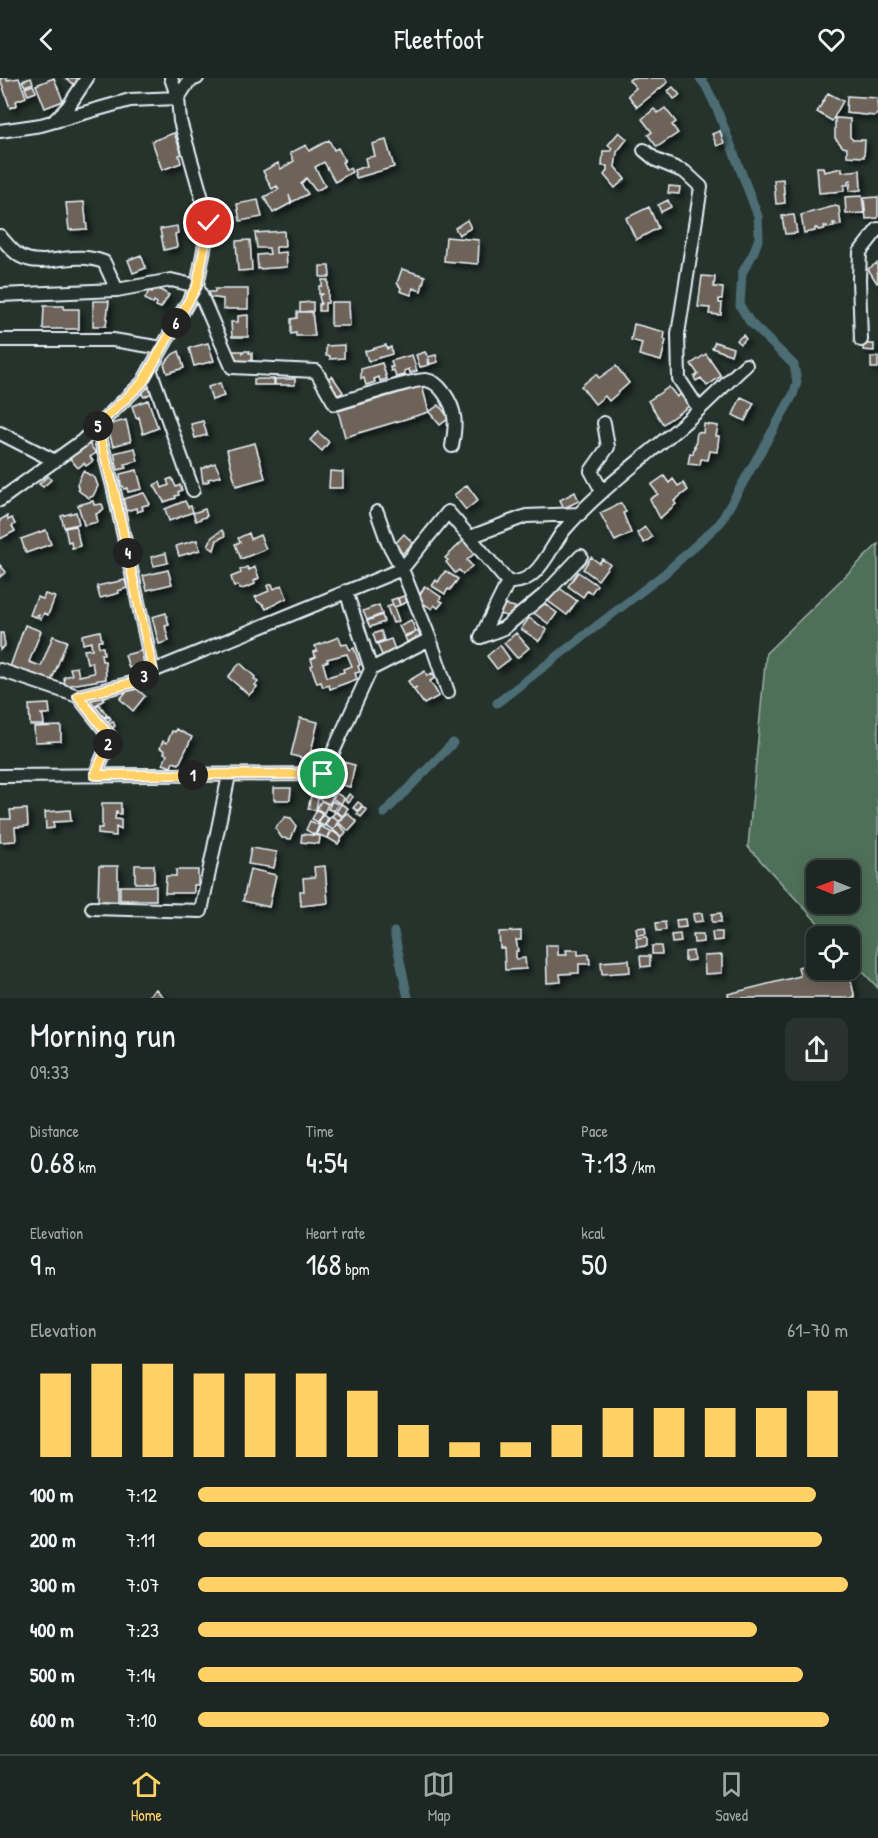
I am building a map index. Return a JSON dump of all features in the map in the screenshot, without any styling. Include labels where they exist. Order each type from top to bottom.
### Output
[{"type":"street","points":[[54,121],[68,108],[87,78]]},
{"type":"street","points":[[0,500],[82,441],[143,382],[197,286],[209,223],[180,122],[178,98],[171,78]]},
{"type":"street","points":[[178,98],[189,81],[196,78]]},
{"type":"street","points":[[0,130],[54,121],[130,100],[178,98]]},
{"type":"street","points":[[644,150],[656,159],[685,172],[701,188],[678,334],[679,379],[699,409]]},
{"type":"street","points":[[861,340],[860,252],[878,229]]},
{"type":"street","points":[[0,236],[19,256],[27,259],[41,261],[93,258],[104,262],[117,290]]},
{"type":"street","points":[[0,295],[117,290],[171,280],[197,286]]},
{"type":"street","points":[[197,286],[232,367],[316,371],[335,404],[424,379],[438,385],[451,403],[456,425],[452,446]]},
{"type":"street","points":[[0,340],[113,340],[162,348]]},
{"type":"street","points":[[0,670],[78,696],[132,683],[153,671],[402,569],[448,512],[508,582],[517,583],[543,564],[564,530],[602,492],[699,409],[746,365]]},
{"type":"street","points":[[150,369],[193,490]]},
{"type":"street","points":[[602,492],[591,471],[608,447],[604,423]]},
{"type":"street","points":[[97,426],[113,486],[153,671]]},
{"type":"street","points":[[0,433],[55,460]]},
{"type":"street","points":[[377,512],[430,639],[448,692]]},
{"type":"street","points":[[470,537],[526,516],[580,514]]},
{"type":"street","points":[[508,582],[481,637],[504,628],[545,594],[580,556]]},
{"type":"street","points":[[346,591],[371,669]]},
{"type":"street","points":[[0,776],[323,774],[371,669],[430,639]]},
{"type":"street","points":[[78,696],[111,738],[95,775]]},
{"type":"street","points":[[92,908],[201,911],[229,775]]},
{"type":"green space","points":[[878,544],[878,988],[860,969],[860,926],[821,926],[810,914],[860,914],[860,860],[806,860],[806,910],[748,847],[766,653]]},
{"type":"building","points":[[0,78],[7,78],[7,80],[19,78],[26,97],[16,101],[17,105],[10,108]]},
{"type":"building","points":[[31,78],[33,83],[25,86],[22,81]]},
{"type":"building","points":[[54,78],[63,101],[45,108],[36,85]]},
{"type":"building","points":[[65,78],[80,78],[75,85]]},
{"type":"building","points":[[632,78],[665,78],[668,82],[637,107],[628,95],[636,88],[629,80]]},
{"type":"building","points":[[33,85],[36,92],[28,95],[25,88]]},
{"type":"building","points":[[673,87],[680,95],[674,99],[668,91]]},
{"type":"building","points":[[828,93],[843,101],[832,121],[817,112]]},
{"type":"building","points":[[847,96],[877,98],[878,113],[875,116],[846,113]]},
{"type":"building","points":[[665,108],[676,122],[672,125],[678,133],[657,147],[648,135],[652,132],[642,119],[654,109],[658,113]]},
{"type":"building","points":[[835,118],[850,119],[850,137],[853,140],[865,140],[864,157],[847,156],[847,148],[835,138]]},
{"type":"building","points":[[720,131],[724,143],[717,146],[712,134]]},
{"type":"building","points":[[619,132],[627,139],[617,152],[615,167],[625,179],[615,188],[604,175],[607,166],[602,166],[603,151],[611,151],[612,148],[608,145]]},
{"type":"building","points":[[174,133],[182,154],[179,155],[181,163],[162,170],[152,141]]},
{"type":"building","points":[[329,140],[334,150],[338,148],[345,161],[342,162],[346,170],[350,168],[352,172],[335,182],[324,162],[315,167],[325,186],[316,191],[306,178],[301,184],[308,194],[292,202],[289,195],[291,203],[273,213],[264,197],[279,189],[277,186],[272,189],[263,171],[278,163],[281,169],[294,161],[290,153],[306,145],[309,151]]},
{"type":"building","points":[[386,140],[394,167],[356,178],[354,170],[367,166],[365,158],[375,156],[372,144]]},
{"type":"building","points":[[817,167],[823,167],[824,172],[842,168],[842,172],[860,170],[861,190],[849,191],[851,180],[848,181],[848,185],[844,185],[844,191],[819,193]]},
{"type":"building","points":[[783,179],[785,203],[776,204],[774,180]]},
{"type":"building","points":[[669,186],[680,187],[679,194],[668,193]]},
{"type":"building","points":[[862,196],[864,213],[846,214],[845,197]]},
{"type":"building","points":[[878,197],[878,218],[866,219],[864,198]]},
{"type":"building","points":[[258,200],[262,217],[240,221],[237,204]]},
{"type":"building","points":[[668,200],[671,207],[661,212],[658,205]]},
{"type":"building","points":[[84,202],[87,229],[69,230],[66,203]]},
{"type":"building","points":[[835,206],[839,207],[841,225],[836,226],[833,223],[834,227],[824,226],[825,229],[815,228],[815,231],[804,233],[801,215]]},
{"type":"building","points":[[649,207],[658,228],[636,240],[626,218]]},
{"type":"building","points":[[794,215],[797,233],[785,234],[782,216]]},
{"type":"building","points":[[467,220],[471,228],[459,235],[455,228]]},
{"type":"building","points":[[177,226],[178,233],[175,234],[177,247],[164,250],[160,229]]},
{"type":"building","points":[[284,231],[285,247],[276,247],[276,253],[286,252],[287,267],[258,269],[257,255],[270,254],[269,248],[257,248],[255,233]]},
{"type":"building","points":[[446,237],[479,240],[478,264],[444,261]]},
{"type":"building","points":[[250,240],[252,270],[238,271],[236,241]]},
{"type":"building","points":[[141,255],[146,268],[133,273],[128,260]]},
{"type":"building","points":[[877,263],[878,282],[877,283],[868,269]]},
{"type":"building","points":[[320,266],[329,266],[330,277],[320,277]]},
{"type":"building","points":[[402,269],[425,276],[421,291],[413,288],[411,295],[400,291],[401,288],[397,283]]},
{"type":"building","points":[[702,276],[715,277],[714,287],[723,288],[722,299],[719,299],[719,303],[722,303],[721,315],[709,314],[710,308],[698,307]]},
{"type":"building","points":[[322,280],[328,280],[328,303],[325,303],[325,311],[319,311],[319,304],[321,304],[319,296],[322,294],[319,294],[319,286],[322,286]]},
{"type":"building","points":[[155,287],[169,295],[161,308],[156,306],[157,303],[154,301],[153,304],[145,299],[149,291],[152,292]]},
{"type":"building","points":[[215,289],[248,289],[248,309],[223,309],[223,299],[209,297],[209,292],[215,292]]},
{"type":"building","points":[[93,301],[109,301],[106,326],[93,326]]},
{"type":"building","points":[[313,302],[313,311],[300,312],[300,303]]},
{"type":"building","points":[[331,302],[349,302],[350,326],[331,326]]},
{"type":"building","points":[[44,306],[79,309],[79,329],[43,329]]},
{"type":"building","points":[[297,312],[312,312],[315,336],[291,334],[291,319],[297,318]]},
{"type":"building","points":[[248,315],[248,337],[232,337],[231,322],[238,322],[238,316]]},
{"type":"building","points":[[634,324],[665,332],[664,339],[666,340],[661,361],[639,355],[642,343],[631,340]]},
{"type":"building","points":[[743,335],[746,339],[740,344],[737,340]]},
{"type":"building","points":[[715,342],[733,348],[731,355],[712,348]]},
{"type":"building","points":[[208,343],[214,361],[194,366],[189,348]]},
{"type":"building","points":[[863,344],[874,344],[874,351],[863,350]]},
{"type":"building","points":[[344,345],[344,358],[330,359],[330,356],[326,356],[326,346]]},
{"type":"building","points":[[386,345],[387,349],[391,347],[392,354],[368,361],[365,351]]},
{"type":"building","points":[[179,351],[184,368],[167,373],[164,364]]},
{"type":"building","points":[[231,351],[243,351],[243,353],[250,351],[252,362],[231,362]]},
{"type":"building","points":[[425,352],[428,357],[436,355],[438,362],[430,364],[429,359],[427,360],[429,365],[420,367],[416,355]]},
{"type":"building","points":[[706,354],[721,376],[707,386],[701,378],[696,381],[694,377],[698,374],[691,364]]},
{"type":"building","points":[[412,355],[417,371],[410,373],[409,369],[404,371],[405,375],[396,377],[394,370],[391,371],[390,367],[393,367],[391,361]]},
{"type":"building","points":[[871,357],[878,357],[878,368],[871,368]]},
{"type":"building","points":[[382,363],[387,379],[380,381],[379,377],[374,379],[375,382],[366,385],[364,378],[361,379],[361,369]]},
{"type":"building","points":[[616,366],[629,383],[609,401],[605,396],[595,404],[581,386],[596,374],[599,378]]},
{"type":"building","points":[[332,376],[343,392],[334,398],[323,382]]},
{"type":"building","points":[[254,379],[274,379],[274,385],[254,385]]},
{"type":"building","points":[[275,379],[295,379],[295,385],[275,385]]},
{"type":"building","points":[[220,383],[224,396],[212,400],[208,387]]},
{"type":"building","points":[[149,386],[152,393],[144,397],[140,391]]},
{"type":"building","points":[[422,386],[429,412],[345,437],[338,411]]},
{"type":"building","points":[[669,387],[677,397],[681,394],[689,406],[663,424],[648,401]]},
{"type":"building","points":[[741,397],[754,403],[745,421],[733,415]]},
{"type":"building","points":[[148,400],[158,428],[143,434],[139,417],[136,418],[132,406]]},
{"type":"building","points":[[439,405],[449,418],[440,425],[429,412]]},
{"type":"building","points":[[126,420],[131,441],[113,446],[107,425]]},
{"type":"building","points":[[203,421],[207,435],[195,438],[191,424]]},
{"type":"building","points":[[704,424],[718,426],[717,452],[710,451],[708,460],[701,459],[700,465],[688,464],[690,453],[693,454],[695,447],[697,432],[703,433]]},
{"type":"building","points":[[318,432],[329,442],[322,451],[310,440]]},
{"type":"building","points":[[87,441],[96,453],[90,457],[93,461],[86,466],[84,463],[78,468],[68,456]]},
{"type":"building","points":[[255,443],[265,478],[236,486],[227,450]]},
{"type":"building","points":[[135,448],[138,461],[125,464],[126,468],[118,470],[114,453]]},
{"type":"building","points":[[215,463],[221,476],[208,479],[209,481],[203,483],[201,469]]},
{"type":"building","points":[[137,470],[142,489],[128,492],[127,488],[124,489],[121,486],[120,474]]},
{"type":"building","points":[[83,471],[95,478],[98,486],[93,496],[89,498],[79,491],[77,484]]},
{"type":"building","points":[[330,471],[343,472],[343,488],[329,488]]},
{"type":"building","points":[[48,476],[51,480],[43,487],[39,484]]},
{"type":"building","points":[[664,476],[669,483],[673,479],[678,486],[683,483],[688,490],[674,501],[676,504],[660,518],[650,499],[658,494],[651,485]]},
{"type":"building","points":[[172,478],[176,487],[180,485],[182,490],[178,492],[179,495],[175,496],[176,498],[164,502],[154,485],[160,482],[162,488],[169,485],[167,480]]},
{"type":"building","points":[[467,485],[478,500],[466,510],[454,495]]},
{"type":"building","points":[[575,492],[579,501],[564,508],[560,500]]},
{"type":"building","points":[[144,493],[150,504],[142,506],[143,510],[137,512],[136,508],[126,511],[123,499]]},
{"type":"building","points":[[93,501],[94,505],[102,504],[104,509],[96,514],[98,522],[84,525],[78,505]]},
{"type":"building","points":[[185,501],[188,507],[191,506],[193,512],[169,521],[165,509]]},
{"type":"building","points":[[621,503],[626,512],[623,513],[631,533],[615,541],[600,513]]},
{"type":"building","points":[[205,509],[207,516],[196,521],[193,513]]},
{"type":"building","points":[[76,512],[79,524],[64,527],[61,516]]},
{"type":"building","points":[[7,516],[8,520],[12,518],[15,531],[0,539],[0,520]]},
{"type":"building","points":[[76,526],[80,546],[72,548],[65,528]]},
{"type":"building","points":[[645,527],[652,537],[644,543],[637,533]]},
{"type":"building","points":[[46,530],[51,544],[26,553],[21,539]]},
{"type":"building","points":[[222,530],[225,536],[217,540],[214,550],[208,546],[212,537]]},
{"type":"building","points":[[249,533],[251,539],[260,535],[266,549],[241,559],[235,544],[240,542],[238,538]]},
{"type":"building","points":[[404,534],[413,543],[402,554],[393,546]]},
{"type":"building","points":[[467,537],[476,552],[467,560],[472,566],[463,574],[459,570],[455,573],[445,558]]},
{"type":"building","points":[[197,540],[200,550],[179,556],[176,546]]},
{"type":"building","points":[[166,553],[168,563],[154,566],[151,557]]},
{"type":"building","points":[[591,557],[599,563],[602,559],[610,564],[598,580],[583,569]]},
{"type":"building","points":[[0,565],[6,572],[0,577]]},
{"type":"building","points":[[247,567],[249,570],[255,567],[259,578],[254,581],[255,584],[245,588],[240,589],[238,585],[234,587],[231,577],[241,573],[240,570]]},
{"type":"building","points":[[168,570],[172,584],[147,590],[143,576]]},
{"type":"building","points":[[445,571],[458,579],[445,594],[432,586],[436,580],[438,582]]},
{"type":"building","points":[[578,572],[597,585],[591,593],[587,591],[583,597],[568,586]]},
{"type":"building","points":[[125,580],[127,588],[118,591],[119,593],[100,598],[97,586]]},
{"type":"building","points":[[272,584],[274,589],[282,585],[287,598],[266,609],[255,597],[269,591],[267,586]]},
{"type":"building","points":[[425,586],[441,597],[439,600],[443,602],[438,608],[434,605],[432,609],[417,599]]},
{"type":"building","points":[[558,587],[577,601],[567,615],[548,601]]},
{"type":"building","points":[[45,594],[55,597],[48,615],[44,613],[41,619],[38,618],[39,615],[36,617],[30,615],[37,597],[43,599]]},
{"type":"building","points":[[404,596],[407,602],[400,605],[398,598]]},
{"type":"building","points":[[397,598],[400,605],[394,607],[391,600]]},
{"type":"building","points":[[542,602],[557,613],[549,624],[534,613]]},
{"type":"building","points":[[499,603],[515,607],[513,617],[497,614]]},
{"type":"building","points":[[379,605],[382,614],[367,620],[363,611]]},
{"type":"building","points":[[393,605],[399,621],[393,623],[387,607]]},
{"type":"building","points":[[166,613],[169,625],[165,626],[169,641],[159,644],[152,617]]},
{"type":"building","points":[[382,615],[384,622],[370,627],[367,621]]},
{"type":"building","points":[[529,618],[547,630],[539,641],[521,629]]},
{"type":"building","points":[[411,620],[416,631],[404,636],[399,626]]},
{"type":"building","points":[[25,625],[41,631],[29,662],[41,666],[53,636],[67,641],[51,682],[10,667]]},
{"type":"building","points":[[100,631],[102,641],[98,641],[99,647],[103,647],[104,654],[101,654],[102,661],[105,661],[106,679],[65,686],[64,677],[72,675],[70,668],[77,667],[79,676],[94,673],[92,662],[87,663],[84,650],[92,649],[91,642],[83,644],[82,635]]},
{"type":"building","points":[[381,631],[384,640],[376,643],[373,634]]},
{"type":"building","points":[[418,631],[420,636],[407,642],[405,637]]},
{"type":"building","points":[[0,633],[3,633],[5,645],[0,650]]},
{"type":"building","points":[[516,633],[529,648],[517,658],[504,643]]},
{"type":"building","points":[[339,637],[342,645],[347,644],[350,650],[354,648],[360,665],[358,666],[360,672],[355,673],[357,679],[330,689],[329,685],[323,687],[321,682],[317,683],[311,666],[313,665],[311,659],[316,657],[313,652],[317,651],[315,646]],"holes":[[[347,654],[352,666],[343,669],[344,672],[327,677],[323,663],[328,661],[327,659]]]},
{"type":"building","points":[[391,639],[396,652],[383,657],[377,644]]},
{"type":"building","points":[[500,645],[510,659],[497,669],[487,656]]},
{"type":"building","points":[[144,650],[146,664],[129,668],[125,655]]},
{"type":"building","points":[[240,663],[258,682],[255,685],[257,687],[249,695],[228,677]]},
{"type":"building","points":[[425,671],[427,676],[432,673],[435,678],[430,681],[439,696],[424,704],[414,690],[417,687],[413,689],[408,681]]},
{"type":"building","points":[[132,685],[145,696],[133,711],[120,699]]},
{"type":"building","points":[[99,692],[104,700],[93,707],[88,698]]},
{"type":"building","points":[[49,704],[50,714],[41,714],[44,725],[30,725],[29,705]]},
{"type":"building","points":[[99,704],[107,715],[102,719],[94,708]]},
{"type":"building","points":[[109,716],[111,719],[108,721],[109,724],[113,721],[115,726],[110,730],[103,719]]},
{"type":"building","points":[[300,718],[318,722],[309,760],[291,755]]},
{"type":"building","points":[[61,726],[61,741],[35,742],[34,727]]},
{"type":"building","points":[[176,729],[192,737],[179,764],[173,762],[171,767],[163,764],[167,755],[160,748],[163,741],[167,743],[172,731],[175,732]]},
{"type":"building","points":[[343,762],[355,765],[350,787],[338,784]]},
{"type":"building","points":[[317,778],[325,780],[321,792],[313,790]]},
{"type":"building","points":[[274,788],[291,788],[290,800],[274,800]]},
{"type":"building","points":[[312,791],[319,793],[316,810],[308,809]]},
{"type":"building","points":[[323,791],[333,796],[329,804],[319,799]]},
{"type":"building","points":[[336,793],[344,798],[341,804],[333,799]]},
{"type":"building","points":[[349,794],[353,797],[348,803],[345,800]]},
{"type":"building","points":[[321,801],[328,804],[324,813],[317,809]]},
{"type":"building","points":[[332,801],[338,804],[334,811],[328,809]]},
{"type":"building","points":[[358,802],[362,805],[358,811],[353,808]]},
{"type":"building","points":[[102,803],[121,803],[121,814],[117,814],[116,811],[115,819],[121,820],[121,830],[116,827],[116,836],[98,834],[98,828],[102,828]]},
{"type":"building","points":[[341,804],[348,808],[343,816],[336,812]]},
{"type":"building","points":[[362,807],[367,810],[361,817],[357,814]]},
{"type":"building","points":[[27,809],[28,826],[15,827],[16,841],[0,842],[0,819],[11,819],[10,810]]},
{"type":"building","points":[[70,810],[71,821],[53,822],[54,828],[46,829],[45,812]]},
{"type":"building","points":[[317,810],[322,813],[318,822],[312,819]]},
{"type":"building","points":[[335,812],[342,816],[339,821],[332,816]]},
{"type":"building","points":[[347,813],[357,822],[349,831],[339,823]]},
{"type":"building","points":[[323,815],[328,818],[324,826],[318,823]]},
{"type":"building","points":[[331,816],[338,821],[333,830],[325,825]]},
{"type":"building","points":[[285,817],[291,818],[296,826],[291,839],[282,838],[275,828]]},
{"type":"building","points":[[310,821],[319,825],[315,835],[306,830]]},
{"type":"building","points":[[338,824],[346,832],[342,837],[333,830]]},
{"type":"building","points":[[320,826],[330,831],[327,838],[317,834]]},
{"type":"building","points":[[332,831],[342,838],[338,844],[328,838]]},
{"type":"building","points":[[302,834],[320,836],[319,844],[301,842]]},
{"type":"building","points":[[251,848],[277,852],[274,868],[248,864]]},
{"type":"building","points":[[135,865],[154,865],[154,883],[135,883]]},
{"type":"building","points":[[99,866],[118,866],[118,902],[98,901]]},
{"type":"building","points":[[325,866],[328,903],[301,906],[300,891],[304,891],[303,878],[315,877],[314,867]]},
{"type":"building","points":[[250,869],[276,875],[269,907],[243,901]]},
{"type":"building","points":[[176,870],[198,870],[198,885],[194,885],[194,893],[165,893],[166,876],[176,876]]},
{"type":"building","points":[[120,886],[156,886],[156,900],[120,900]]},
{"type":"building","points":[[702,913],[703,921],[694,922],[693,914]]},
{"type":"building","points":[[721,913],[721,922],[712,922],[712,914]]},
{"type":"building","points":[[685,919],[686,927],[677,928],[676,920]]},
{"type":"building","points":[[665,922],[666,930],[657,931],[656,923]]},
{"type":"building","points":[[645,927],[646,934],[637,935],[636,928]]},
{"type":"building","points":[[521,931],[521,940],[516,940],[518,951],[516,951],[516,959],[525,958],[526,969],[505,970],[504,948],[500,948],[499,932]]},
{"type":"building","points":[[712,932],[722,932],[722,940],[713,941]]},
{"type":"building","points":[[680,934],[681,942],[672,943],[671,935]]},
{"type":"building","points":[[693,934],[703,934],[703,942],[694,943]]},
{"type":"building","points":[[647,937],[647,946],[637,947],[636,938]]},
{"type":"building","points":[[546,945],[558,945],[558,955],[567,955],[566,950],[578,950],[578,955],[589,954],[590,964],[579,964],[579,973],[560,974],[561,982],[547,983]]},
{"type":"building","points":[[652,946],[661,946],[662,954],[652,954]]},
{"type":"building","points":[[693,951],[694,960],[685,961],[685,952]]},
{"type":"building","points":[[722,955],[722,973],[705,974],[704,956]]},
{"type":"building","points":[[640,956],[650,956],[650,966],[641,967]]},
{"type":"building","points":[[629,960],[630,972],[602,974],[601,962]]},
{"type":"building","points":[[806,965],[806,980],[851,980],[855,998],[729,998],[728,994],[800,976],[798,967]]},
{"type":"building","points":[[156,989],[164,998],[146,998]]},
{"type":"waterway","points":[[497,703],[664,574],[720,523],[793,395],[797,382],[794,365],[750,322],[740,306],[742,273],[759,238],[758,216],[717,109],[700,78]]},
{"type":"waterway","points":[[384,813],[453,743]]},
{"type":"waterway","points":[[394,932],[408,998]]},
{"type":"route","points":[[209,223],[197,286],[143,382],[97,426],[113,486],[153,671],[132,683],[78,696],[111,738],[95,775],[323,774]]}]
